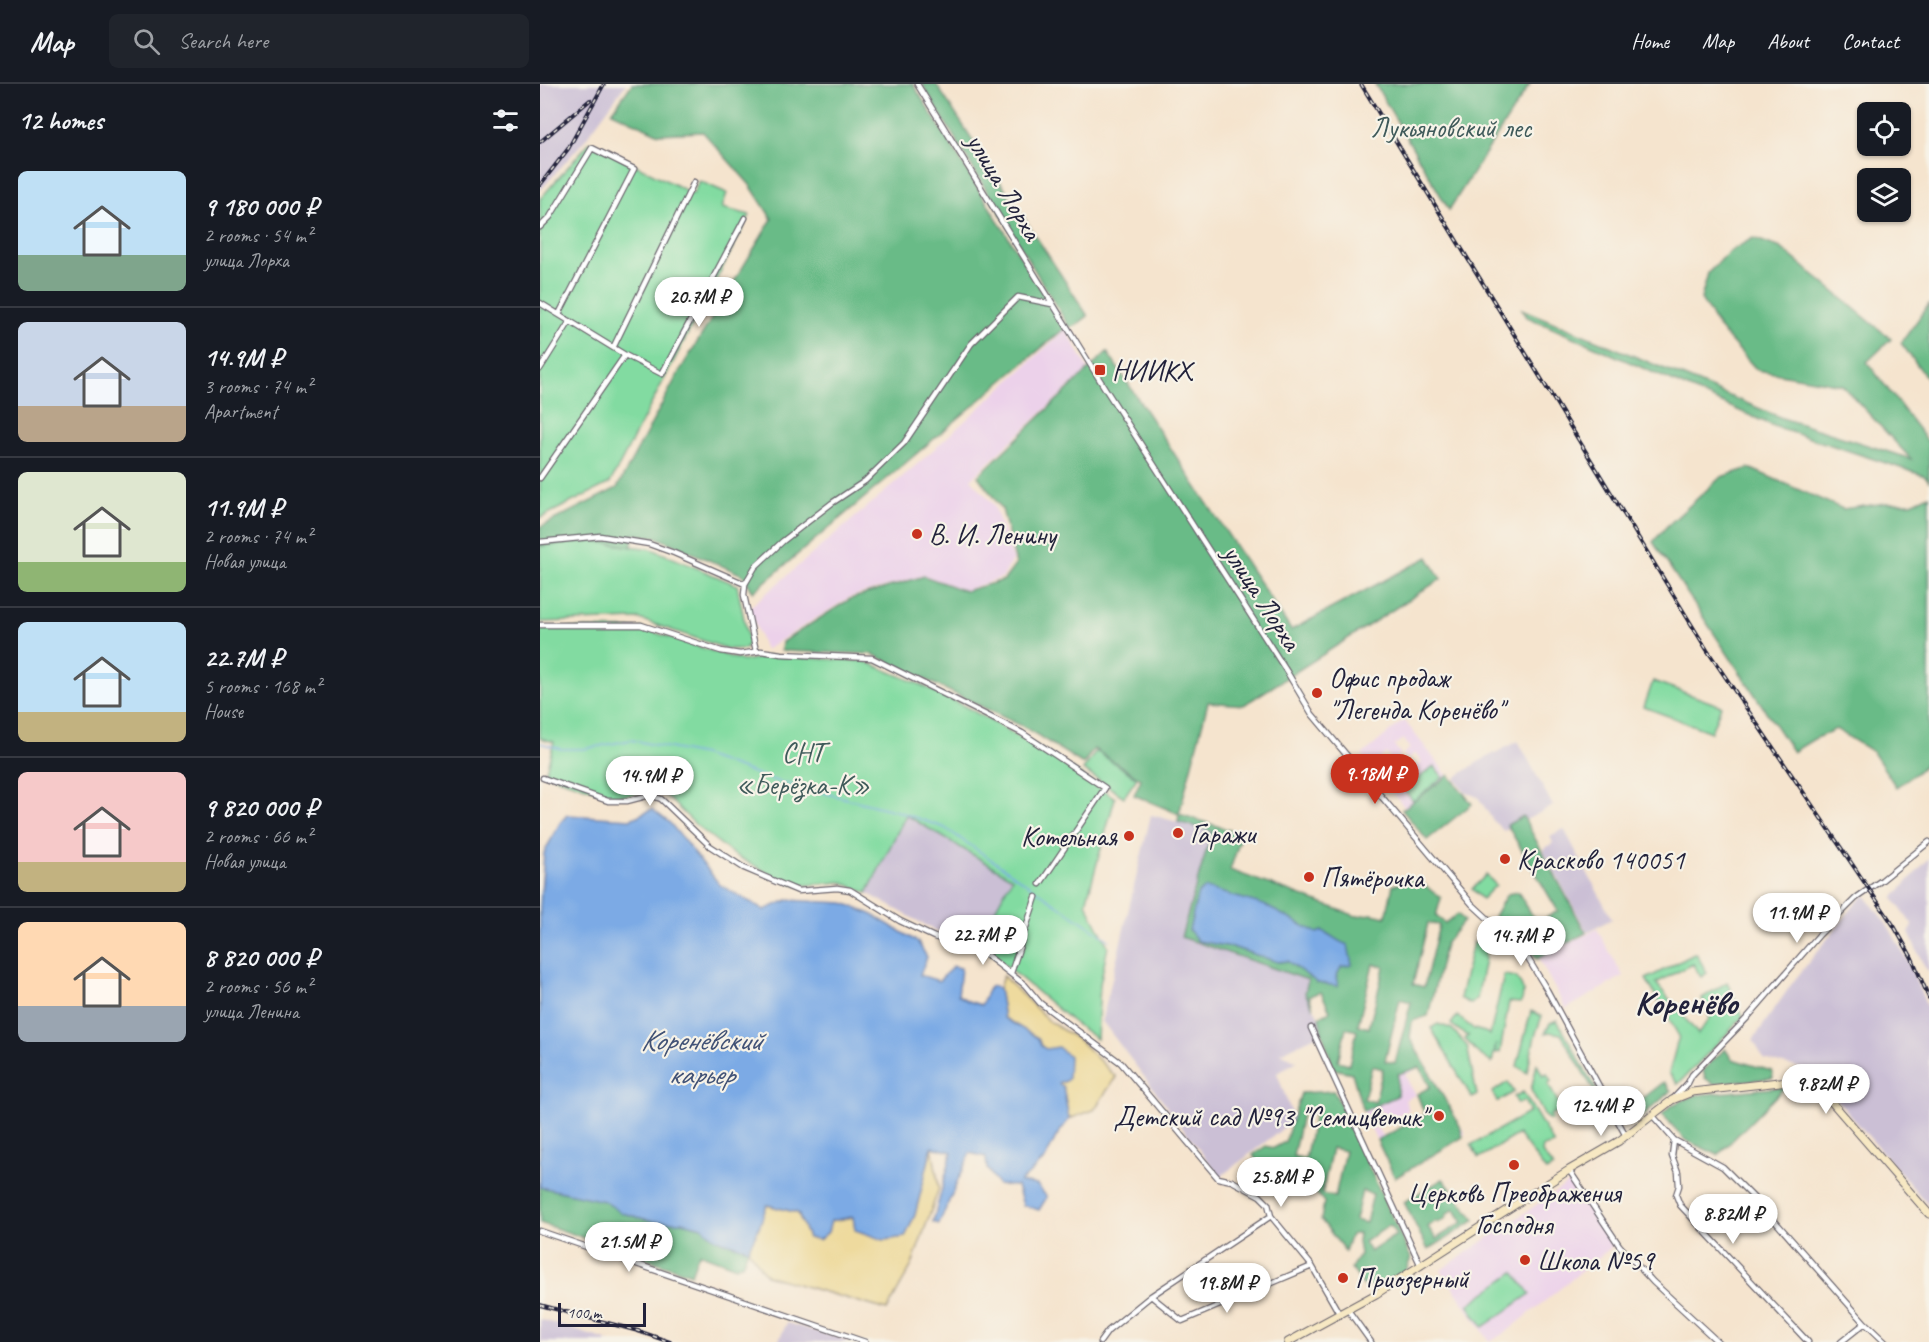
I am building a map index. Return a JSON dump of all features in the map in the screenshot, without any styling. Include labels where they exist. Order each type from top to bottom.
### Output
[{"type":"main road","points":[[1288,1342],[1340,1315],[1421,1266],[1569,1170],[1626,1136],[1672,1100],[1692,1092],[1788,1081],[1810,1082],[1823,1092],[1929,1214]]},
{"type":"street","name":"улица Лорха","points":[[917,84],[1052,304],[1312,714],[1472,904],[1524,952],[1626,1136]]},
{"type":"street","points":[[540,227],[550,217],[592,148],[634,169],[559,314]]},
{"type":"street","points":[[614,346],[694,182]]},
{"type":"street","points":[[540,303],[614,346],[625,355],[662,374],[745,218]]},
{"type":"street","points":[[756,651],[744,595],[745,584],[755,567],[783,541],[832,503],[866,481],[904,443],[970,344],[1018,297],[1052,304]]},
{"type":"street","points":[[540,369],[570,321]]},
{"type":"street","points":[[540,478],[625,355]]},
{"type":"street","points":[[540,542],[600,536],[649,544],[745,584]]},
{"type":"street","points":[[540,625],[641,625],[721,651],[740,654],[756,651],[872,658],[1022,733],[1105,788],[1040,884]]},
{"type":"street","points":[[543,778],[608,801],[627,801],[650,795],[661,799],[710,846],[736,864],[798,891],[837,888],[850,890],[900,921],[934,937],[984,953],[1011,973],[1040,1003],[1121,1063],[1218,1178],[1232,1181],[1260,1196],[1268,1204],[1271,1216],[1312,1266],[1340,1315]]},
{"type":"street","points":[[1672,1100],[1819,935],[1856,898],[1929,842]]},
{"type":"street","points":[[1011,973],[1036,897]]},
{"type":"street","points":[[1311,1028],[1421,1266]]},
{"type":"street","points":[[1688,1083],[1692,1092]]},
{"type":"street","points":[[1653,1116],[1674,1140],[1723,1167],[1758,1202],[1864,1323],[1885,1342]]},
{"type":"street","points":[[1674,1140],[1672,1156],[1678,1172],[1679,1186],[1676,1195],[1680,1205],[1808,1342]]},
{"type":"street","points":[[1569,1170],[1619,1245],[1653,1282],[1718,1342]]},
{"type":"street","points":[[1100,1342],[1108,1331],[1150,1296],[1271,1216]]},
{"type":"street","points":[[540,1231],[865,1342]]},
{"type":"street","points":[[1150,1296],[1182,1321],[1312,1266]]},
{"type":"street","points":[[1348,1310],[1371,1342]]},
{"type":"street","points":[[1840,1342],[1864,1323]]},
{"type":"shaded area","points":[[540,84],[626,84],[584,141],[540,191]]},
{"type":"shaded area","points":[[1066,329],[1088,369],[971,479],[994,505],[1013,559],[1003,577],[965,590],[924,575],[850,597],[765,650],[749,608],[922,460]]},
{"type":"shaded area","points":[[1404,720],[1470,804],[1429,837],[1362,755]],"holes":[[[1403,739],[1410,748],[1403,754],[1408,759],[1415,753],[1422,762],[1414,769],[1408,763],[1401,770],[1406,776],[1397,783],[1389,774],[1396,768],[1392,763],[1385,768],[1378,760],[1386,753],[1393,761],[1401,754],[1394,746]],[[1434,767],[1413,800],[1405,789]]]},
{"type":"shaded area","points":[[1518,741],[1553,806],[1504,831],[1494,822],[1478,797],[1465,792],[1455,778],[1478,762]]},
{"type":"shaded area","points":[[905,815],[1012,878],[978,942],[972,939],[969,946],[954,941],[867,893]]},
{"type":"shaded area","points":[[1151,815],[1212,831],[1181,937],[1308,980],[1305,993],[1319,1017],[1322,1033],[1280,1053],[1297,1061],[1277,1073],[1294,1120],[1220,1177],[1102,1021]]},
{"type":"shaded area","points":[[1564,829],[1612,919],[1587,932],[1544,852],[1544,849],[1553,843],[1550,836]]},
{"type":"shaded area","points":[[1929,858],[1929,972],[1909,933],[1913,926],[1893,898]]},
{"type":"shaded area","points":[[1865,895],[1890,929],[1909,964],[1929,1012],[1929,1206],[1831,1093],[1823,1074],[1764,1059],[1753,1040],[1793,982]]},
{"type":"shaded area","points":[[1597,929],[1623,976],[1566,1009],[1539,959]]},
{"type":"shaded area","name":"Детский сад №93 \"Семицветик\"","points":[[1423,1059],[1465,1134],[1393,1175],[1363,1111],[1397,1096],[1398,1074]],"holes":[[[1420,1067],[1430,1087],[1417,1094],[1425,1115],[1382,1136],[1378,1129],[1376,1130],[1370,1117],[1382,1111],[1387,1120],[1409,1110],[1405,1100],[1415,1095],[1405,1075]]]},
{"type":"shaded area","name":"Школа №59","points":[[1570,1182],[1614,1245],[1509,1330],[1490,1342],[1441,1270]]},
{"type":"shaded area","points":[[540,1319],[606,1340],[611,1342],[540,1342]]},
{"type":"shaded area","points":[[787,1323],[840,1338],[849,1342],[778,1342]]},
{"type":"green space","points":[[632,84],[913,84],[1065,328],[753,592],[743,575],[656,537],[633,534],[632,547],[593,541],[540,546],[540,527],[617,488],[679,372],[772,219],[750,185],[703,132],[659,134],[612,112]]},
{"type":"green space","points":[[922,84],[936,84],[1088,316],[1075,326],[1069,327]]},
{"type":"green space","name":"Лукьяновский лес","points":[[1375,84],[1530,84],[1449,210]]},
{"type":"green space","points":[[590,142],[693,194],[699,181],[727,193],[722,208],[750,215],[610,483],[540,518],[540,199]]},
{"type":"green space","points":[[1753,238],[1781,248],[1891,339],[1867,362],[1929,443],[1929,481],[1925,476],[1776,427],[1527,317],[1522,309],[1782,418],[1911,459],[1842,385],[1757,370],[1719,328],[1701,299],[1708,273],[1730,251]]},
{"type":"green space","points":[[1929,304],[1929,381],[1901,343]]},
{"type":"green space","points":[[1107,352],[1291,630],[1428,557],[1441,579],[1244,705],[1208,702],[1179,814],[1134,795],[1141,779],[1094,749],[1083,764],[1026,728],[872,654],[781,651],[782,642],[850,599],[924,576],[965,591],[1004,580],[1016,564],[1002,509],[978,476]]},
{"type":"green space","points":[[1749,468],[1843,509],[1886,503],[1912,503],[1929,495],[1929,761],[1896,787],[1873,752],[1836,729],[1793,752],[1653,542],[1666,527],[1721,477]]},
{"type":"green space","points":[[593,541],[652,549],[737,585],[749,643],[745,649],[728,649],[639,619],[540,622],[540,546]]},
{"type":"green space","name":"СНТ «Берёзка-К»","points":[[540,628],[641,628],[743,661],[770,656],[864,661],[968,708],[1056,758],[1115,798],[1086,903],[1108,946],[1100,984],[1097,1039],[1073,1022],[978,942],[1012,878],[906,815],[867,893],[841,882],[798,886],[733,854],[697,826],[660,790],[616,797],[545,774],[554,742],[540,738]]},
{"type":"green space","points":[[1653,681],[1721,706],[1711,732],[1644,707]]},
{"type":"green space","points":[[1096,751],[1137,778],[1124,797],[1083,770]]},
{"type":"green space","points":[[1434,766],[1443,777],[1413,801],[1404,790]]},
{"type":"green space","points":[[1449,775],[1472,804],[1427,840],[1402,810]]},
{"type":"green space","points":[[1179,814],[1242,834],[1230,870],[1356,916],[1372,914],[1386,917],[1393,885],[1417,879],[1441,898],[1436,916],[1445,923],[1458,914],[1464,921],[1445,944],[1428,1016],[1412,1021],[1410,1038],[1460,1126],[1463,1137],[1395,1178],[1377,1140],[1425,1115],[1417,1094],[1430,1087],[1420,1067],[1398,1074],[1397,1096],[1363,1111],[1352,1073],[1334,1069],[1319,1017],[1330,1011],[1321,992],[1309,996],[1313,1008],[1305,993],[1308,980],[1181,937],[1212,831],[1178,822]],"holes":[[[1428,923],[1439,925],[1424,987],[1413,984]],[[1322,931],[1334,939],[1338,945],[1341,964],[1336,978],[1318,983],[1287,961],[1278,962],[1232,947],[1198,941]],[[1373,964],[1384,967],[1369,1028],[1358,1025]],[[1400,999],[1411,1002],[1395,1063],[1385,1061]],[[1346,1028],[1357,1031],[1349,1064],[1338,1061]],[[1372,1066],[1383,1069],[1375,1102],[1364,1099]]]},
{"type":"green space","points":[[1523,816],[1586,933],[1537,959],[1527,941],[1521,942],[1494,916],[1507,894],[1518,892],[1537,923],[1558,911],[1507,825]]},
{"type":"green space","points":[[1486,875],[1496,885],[1482,899],[1472,889]]},
{"type":"green space","points":[[1473,942],[1485,948],[1485,959],[1477,999],[1471,1004],[1460,998]]},
{"type":"green space","points":[[1696,953],[1707,973],[1701,977],[1693,964],[1656,983],[1698,1034],[1710,1018],[1702,998],[1727,982],[1743,1017],[1678,1084],[1669,1073],[1679,1036],[1646,979]]},
{"type":"green space","points":[[1504,975],[1516,977],[1522,987],[1523,996],[1521,1003],[1509,1002],[1500,1052],[1495,1053],[1496,1044],[1492,1063],[1479,1054],[1465,1039],[1469,1035],[1467,1036],[1451,1024],[1457,1016],[1474,1029],[1490,1035]]},
{"type":"green space","points":[[1531,1011],[1542,1016],[1527,1073],[1517,1066]]},
{"type":"green space","points":[[1557,1020],[1599,1095],[1597,1096],[1561,1034],[1549,1032],[1545,1034],[1550,1023]]},
{"type":"green space","points":[[1438,1024],[1452,1029],[1467,1046],[1477,1095],[1472,1098],[1431,1028]]},
{"type":"green space","points":[[1725,1049],[1732,1059],[1772,1071],[1773,1078],[1713,1084],[1705,1078],[1703,1070]]},
{"type":"green space","points":[[1537,1064],[1543,1076],[1547,1074],[1551,1081],[1548,1084],[1559,1104],[1563,1103],[1567,1111],[1563,1114],[1558,1111],[1550,1115],[1552,1119],[1550,1120],[1545,1117],[1531,1090]]},
{"type":"green space","points":[[1508,1082],[1514,1092],[1497,1102],[1492,1092]]},
{"type":"green space","points":[[1664,1082],[1671,1091],[1633,1124],[1621,1110],[1626,1106],[1633,1106]]},
{"type":"green space","points":[[1785,1087],[1718,1155],[1685,1140],[1662,1114],[1672,1105],[1696,1095]]},
{"type":"green space","points":[[1334,1091],[1411,1258],[1405,1273],[1377,1287],[1364,1286],[1351,1268],[1360,1254],[1359,1233],[1351,1235],[1345,1251],[1321,1220],[1324,1202],[1306,1181],[1270,1183],[1253,1155],[1266,1146],[1274,1148],[1285,1142],[1301,1093]],"holes":[[[1303,1110],[1315,1113],[1305,1159],[1293,1156]],[[1332,1148],[1345,1151],[1335,1197],[1322,1194]],[[1362,1191],[1373,1194],[1366,1223],[1355,1220]],[[1390,1225],[1396,1235],[1370,1252],[1364,1242]]]},
{"type":"green space","points":[[1523,1092],[1554,1144],[1543,1147],[1542,1153],[1553,1167],[1546,1171],[1518,1134],[1479,1158],[1471,1145],[1530,1112],[1524,1101],[1518,1104],[1514,1097]]},
{"type":"green space","points":[[1443,1179],[1475,1220],[1428,1250],[1404,1202]],"holes":[[[1454,1209],[1463,1222],[1436,1239],[1428,1227],[1447,1217],[1446,1215]]]},
{"type":"green space","points":[[540,1187],[605,1201],[622,1213],[656,1222],[683,1222],[702,1227],[716,1239],[748,1249],[743,1263],[736,1267],[699,1253],[691,1274],[540,1223]]},
{"type":"green space","points":[[1514,1272],[1530,1294],[1483,1327],[1468,1305]]},
{"type":"sand","points":[[1003,976],[1050,1022],[1080,1041],[1116,1077],[1094,1110],[1069,1119],[1063,1086],[1059,1084],[1059,1082],[1064,1082],[1046,1049],[1041,1046],[1038,1038],[1004,1018],[999,988]]},
{"type":"sand","points":[[932,1147],[939,1188],[912,1265],[887,1310],[766,1275],[748,1249],[758,1230],[766,1205],[798,1213],[808,1238],[819,1240],[828,1232],[830,1221],[853,1217],[856,1230],[884,1240],[905,1237],[915,1215]]},
{"type":"water","name":"Коренёвский карьер","points":[[652,809],[670,823],[720,885],[764,910],[788,900],[844,903],[871,914],[918,942],[927,957],[920,975],[939,981],[953,966],[961,968],[958,995],[981,1005],[990,986],[999,988],[1004,1018],[1038,1038],[1041,1046],[1046,1049],[1058,1047],[1069,1056],[1068,1079],[1059,1084],[1063,1086],[1069,1119],[1056,1137],[1045,1159],[1020,1182],[1037,1185],[1047,1197],[1039,1210],[1023,1205],[1017,1186],[998,1185],[987,1168],[986,1157],[970,1153],[939,1224],[933,1222],[952,1152],[932,1147],[915,1215],[905,1237],[884,1240],[855,1230],[853,1217],[831,1221],[828,1232],[819,1240],[808,1238],[798,1213],[767,1205],[748,1249],[716,1239],[702,1227],[683,1222],[656,1222],[622,1213],[604,1201],[540,1187],[540,908],[544,853],[560,823],[567,815],[631,819]]},
{"type":"water","points":[[1206,888],[1264,905],[1317,933],[1322,931],[1326,933],[1348,945],[1352,965],[1341,967],[1336,977],[1338,986],[1318,983],[1287,961],[1278,962],[1232,947],[1198,941],[1189,930],[1198,893]]},
{"type":"waterway","points":[[540,743],[561,749],[584,749],[631,740],[703,755],[776,781],[900,812],[945,828],[1109,940]]},
{"type":"railway","points":[[540,185],[568,149],[604,84]]},
{"type":"railway","points":[[1361,84],[1707,650],[1894,926],[1912,958],[1929,998]]},
{"type":"railway","points":[[540,142],[590,100]]},
{"type":"railway","points":[[540,1305],[638,1331],[670,1342]]},
{"type":"place","name":"НИИКХ","points":[[1100,370]]},
{"type":"place","name":"В. И. Ленину","points":[[917,534]]},
{"type":"place","name":"Офис продаж \"Легенда Коренёво\"","points":[[1317,693]]},
{"type":"place","name":"Гаражи","points":[[1178,833]]},
{"type":"place","name":"Котельная","points":[[1129,836]]},
{"type":"place","name":"Красково 140051","points":[[1505,859]]},
{"type":"place","name":"Пятёрочка","points":[[1309,877]]},
{"type":"place","name":"Детский сад №93 \"Семицветик\"","points":[[1439,1116]]},
{"type":"place","name":"Церковь Преображения Господня","points":[[1514,1165]]},
{"type":"place","name":"Школа №59","points":[[1525,1260]]},
{"type":"place","name":"Приозерный","points":[[1343,1278]]},
{"type":"district","name":"Коренёво","points":[[1686,1002]]}]
